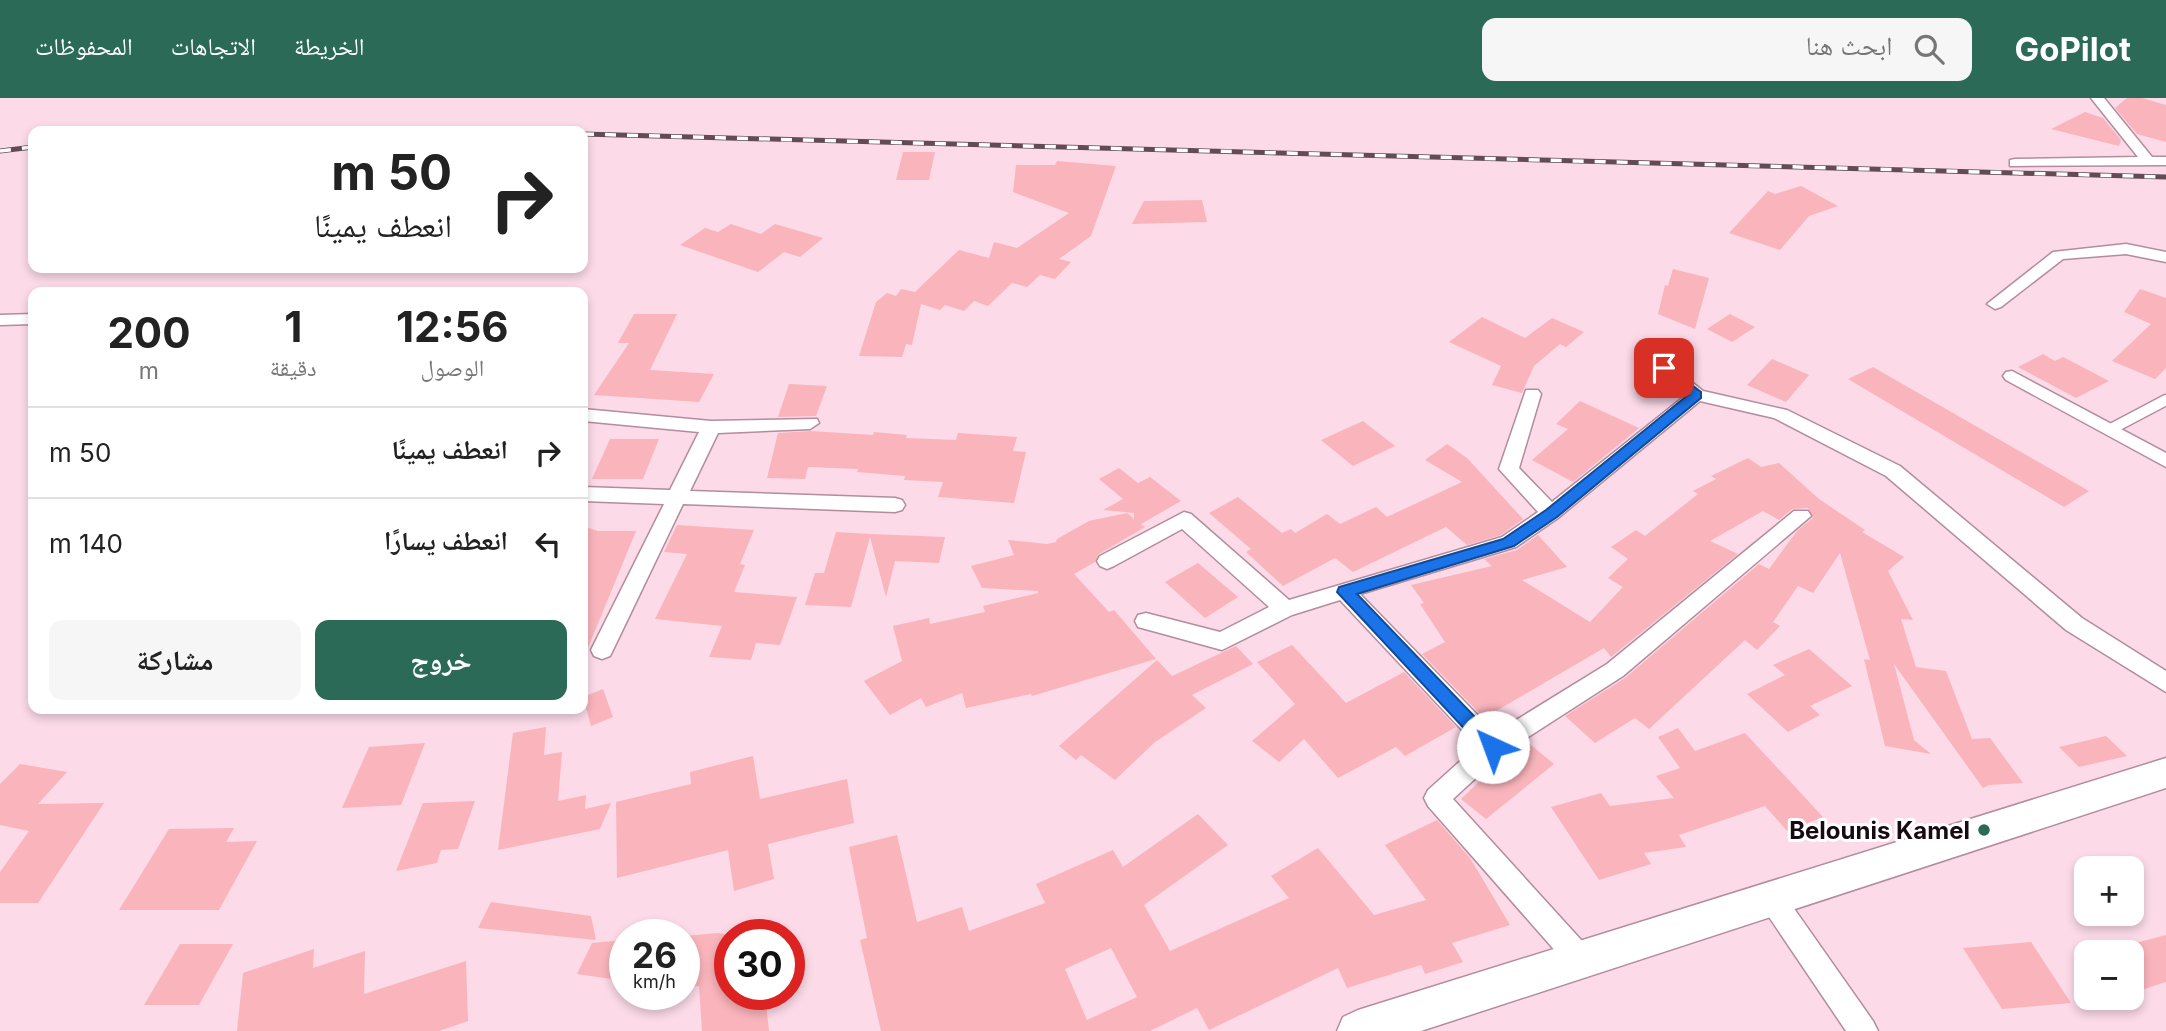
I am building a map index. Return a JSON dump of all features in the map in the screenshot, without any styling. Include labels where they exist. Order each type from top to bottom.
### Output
[{"type":"main road","points":[[1358,1031],[2166,773]]},
{"type":"street","points":[[2097,98],[2120,126],[2134,138],[2148,162]]},
{"type":"street","points":[[2015,163],[2166,161]]},
{"type":"street","points":[[1995,303],[2059,255],[2126,249],[2166,257]]},
{"type":"street","points":[[0,320],[28,319]]},
{"type":"street","points":[[1664,368],[1696,395],[1780,414],[1894,471],[2074,624],[2166,682]]},
{"type":"street","points":[[2012,376],[2166,461]]},
{"type":"street","points":[[1532,394],[1509,469],[1551,513]]},
{"type":"street","points":[[1146,621],[1222,641],[1285,609],[1509,542],[1551,513],[1696,395]]},
{"type":"street","points":[[588,415],[711,426],[810,423]]},
{"type":"street","points":[[602,650],[711,426]]},
{"type":"street","points":[[588,494],[895,505]]},
{"type":"street","points":[[1582,961],[1437,798],[1493,747],[1615,670],[1801,516]]},
{"type":"street","points":[[1107,562],[1184,519],[1285,609]]},
{"type":"street","points":[[1345,592],[1493,747]]},
{"type":"street","points":[[1772,899],[1863,1031]]},
{"type":"lane","points":[[2111,429],[2166,400]]},
{"type":"building","points":[[2127,98],[2142,98],[2166,105],[2166,142],[2137,134],[2115,108]]},
{"type":"building","points":[[2085,112],[2103,118],[2121,140],[2119,146],[2051,129]]},
{"type":"building","points":[[903,152],[935,152],[929,180],[896,180]]},
{"type":"building","points":[[1057,161],[1116,166],[1091,236],[1059,259],[1071,262],[1055,279],[1040,275],[1027,287],[1012,283],[988,306],[974,301],[964,311],[945,305],[940,310],[921,304],[912,345],[906,344],[902,357],[859,356],[876,302],[887,293],[896,296],[901,289],[915,292],[959,250],[989,258],[994,242],[1017,248],[1069,213],[1013,192],[1016,165],[1055,165]]},
{"type":"building","points":[[1801,186],[1838,206],[1809,216],[1780,250],[1729,233],[1768,191],[1775,194]]},
{"type":"building","points":[[1202,200],[1207,222],[1132,224],[1144,201]]},
{"type":"building","points":[[731,224],[761,234],[775,224],[823,238],[800,257],[784,252],[758,272],[680,245],[705,228],[718,232]]},
{"type":"building","points":[[1673,269],[1709,278],[1695,329],[1658,314],[1665,285],[1668,286]]},
{"type":"building","points":[[2140,289],[2166,298],[2166,368],[2155,379],[2112,361],[2151,324],[2124,312]]},
{"type":"building","points":[[634,314],[677,314],[650,370],[714,374],[699,402],[594,395],[629,343],[618,343]]},
{"type":"building","points":[[1730,314],[1755,327],[1732,342],[1707,329]]},
{"type":"building","points":[[1482,317],[1525,338],[1552,318],[1584,332],[1566,347],[1560,344],[1534,366],[1522,393],[1492,385],[1501,366],[1449,342]]},
{"type":"building","points":[[2043,354],[2055,361],[2063,357],[2109,381],[2076,398],[2018,367]]},
{"type":"building","points":[[1772,359],[1809,375],[1786,402],[1747,385]]},
{"type":"building","points":[[1873,367],[2089,491],[2064,507],[1848,379]]},
{"type":"building","points":[[789,384],[827,386],[816,416],[778,417]]},
{"type":"building","points":[[1580,401],[1639,428],[1573,482],[1532,460],[1568,429],[1556,424]]},
{"type":"building","points":[[1363,421],[1395,446],[1353,466],[1321,440]]},
{"type":"building","points":[[811,431],[873,435],[874,432],[907,435],[906,438],[956,440],[958,433],[1017,437],[1013,451],[1026,452],[1014,503],[938,497],[943,482],[904,480],[905,476],[857,472],[858,469],[808,467],[805,479],[767,478],[778,433]]},
{"type":"building","points":[[610,439],[659,439],[643,479],[592,479]]},
{"type":"building","points":[[1447,444],[1467,458],[1523,519],[1501,535],[1467,545],[1446,527],[1353,572],[1335,558],[1283,586],[1246,552],[1251,549],[1209,513],[1238,497],[1282,533],[1291,529],[1295,533],[1327,514],[1340,524],[1376,507],[1387,517],[1462,482],[1425,460]]},
{"type":"building","points":[[1748,458],[1761,467],[1779,463],[1819,499],[1865,530],[1862,532],[1904,557],[1888,571],[1913,620],[1901,619],[1916,667],[1946,671],[1972,739],[1990,738],[2023,783],[1989,785],[1983,788],[1894,664],[1914,740],[1931,754],[1885,746],[1864,659],[1870,660],[1840,553],[1813,593],[1798,586],[1773,622],[1780,626],[1757,650],[1745,640],[1649,729],[1635,718],[1595,743],[1565,716],[1625,678],[1759,564],[1769,569],[1797,531],[1813,518],[1808,508],[1792,509],[1779,520],[1763,511],[1710,541],[1738,554],[1611,657],[1604,648],[1484,718],[1422,654],[1445,642],[1411,585],[1492,566],[1484,559],[1517,550],[1538,535],[1567,567],[1522,580],[1590,622],[1623,587],[1608,578],[1628,559],[1611,547],[1636,530],[1645,536],[1698,494],[1693,491],[1716,479],[1711,476]]},
{"type":"building","points":[[1119,468],[1138,483],[1150,477],[1181,501],[1141,524],[1145,527],[1099,554],[1095,562],[1074,574],[1109,612],[1114,610],[1156,659],[1032,696],[1031,694],[966,708],[962,693],[926,707],[921,698],[890,715],[864,681],[902,661],[893,626],[929,618],[930,624],[985,612],[983,606],[1038,593],[982,588],[971,566],[1014,555],[1008,540],[1047,544],[1056,542],[1089,521],[1127,513],[1134,519],[1134,513],[1103,510],[1123,499],[1099,479]]},
{"type":"building","points":[[677,525],[754,530],[740,564],[745,565],[734,592],[797,597],[780,645],[756,643],[751,660],[709,657],[722,626],[655,619],[687,554],[664,552]]},
{"type":"building","points":[[588,528],[598,531],[636,531],[588,648]]},
{"type":"building","points":[[836,532],[945,537],[939,563],[895,561],[886,597],[870,537],[851,607],[805,605],[815,573],[824,573]]},
{"type":"building","points":[[1198,563],[1238,597],[1205,618],[1165,582]]},
{"type":"building","points":[[1292,645],[1346,703],[1404,672],[1456,727],[1405,756],[1396,747],[1338,778],[1304,739],[1279,762],[1252,741],[1295,704],[1257,662]]},
{"type":"building","points":[[1236,646],[1253,664],[1192,695],[1206,708],[1155,742],[1115,780],[1081,755],[1076,760],[1059,746],[1157,660],[1172,676]]},
{"type":"building","points":[[1809,649],[1852,686],[1810,706],[1820,715],[1788,732],[1747,694],[1785,675],[1773,665]]},
{"type":"building","points":[[603,689],[613,717],[591,726],[588,714],[588,695]]},
{"type":"building","points":[[546,727],[544,755],[562,752],[558,801],[586,795],[585,809],[611,803],[600,829],[498,850],[513,733]]},
{"type":"building","points":[[1678,728],[1695,751],[1745,733],[1823,817],[1787,831],[1765,806],[1679,835],[1686,847],[1644,853],[1651,864],[1599,880],[1551,807],[1601,793],[1610,806],[1674,798],[1656,776],[1680,768],[1658,737]]},
{"type":"building","points":[[2106,736],[2127,756],[2079,767],[2059,747]]},
{"type":"building","points":[[1526,741],[1554,764],[1486,819],[1461,799],[1511,751]]},
{"type":"building","points":[[425,743],[401,805],[342,808],[369,747]]},
{"type":"building","points":[[753,756],[760,799],[847,779],[854,823],[768,844],[774,879],[734,891],[728,850],[617,878],[616,802],[691,784],[690,772]]},
{"type":"building","points":[[20,764],[67,772],[38,804],[104,803],[38,903],[0,903],[0,872],[29,831],[0,825],[0,784]]},
{"type":"building","points":[[475,801],[458,849],[441,850],[437,863],[396,871],[423,803]]},
{"type":"building","points":[[1198,814],[1228,845],[1144,905],[1170,951],[1289,898],[1271,876],[1318,848],[1374,915],[1426,900],[1385,845],[1437,820],[1470,858],[1510,925],[1452,943],[1463,962],[1425,974],[1421,965],[1347,988],[1338,968],[1209,1030],[1197,1008],[1150,1031],[881,1031],[860,940],[867,938],[849,847],[897,835],[917,922],[962,907],[969,931],[1045,903],[1036,884],[1113,850],[1123,867]],"holes":[[[1111,948],[1137,997],[1087,1020],[1065,969]]]},
{"type":"building","points":[[234,828],[226,842],[257,841],[219,910],[119,910],[169,829]]},
{"type":"building","points":[[491,902],[591,916],[596,940],[478,928]]},
{"type":"building","points":[[714,933],[714,1010],[767,1010],[769,1031],[702,1031],[700,935]]},
{"type":"building","points":[[2166,935],[2166,982],[2144,989],[2144,941]]},
{"type":"building","points":[[609,941],[609,979],[577,974],[592,943]]},
{"type":"building","points":[[2031,942],[2071,1003],[2002,1009],[1963,948]]},
{"type":"building","points":[[180,944],[233,944],[199,1005],[144,1005]]},
{"type":"building","points":[[314,949],[313,968],[365,951],[364,994],[466,961],[468,1021],[439,1031],[237,1031],[243,973]]},
{"type":"railway","points":[[588,134],[2166,177]]},
{"type":"railway","points":[[0,151],[28,148]]},
{"type":"place","name":"Belounis Kamel","points":[[1984,830]]},
{"type":"route","points":[[1493,747],[1345,592],[1509,542],[1551,513],[1696,395],[1664,368]]}]
